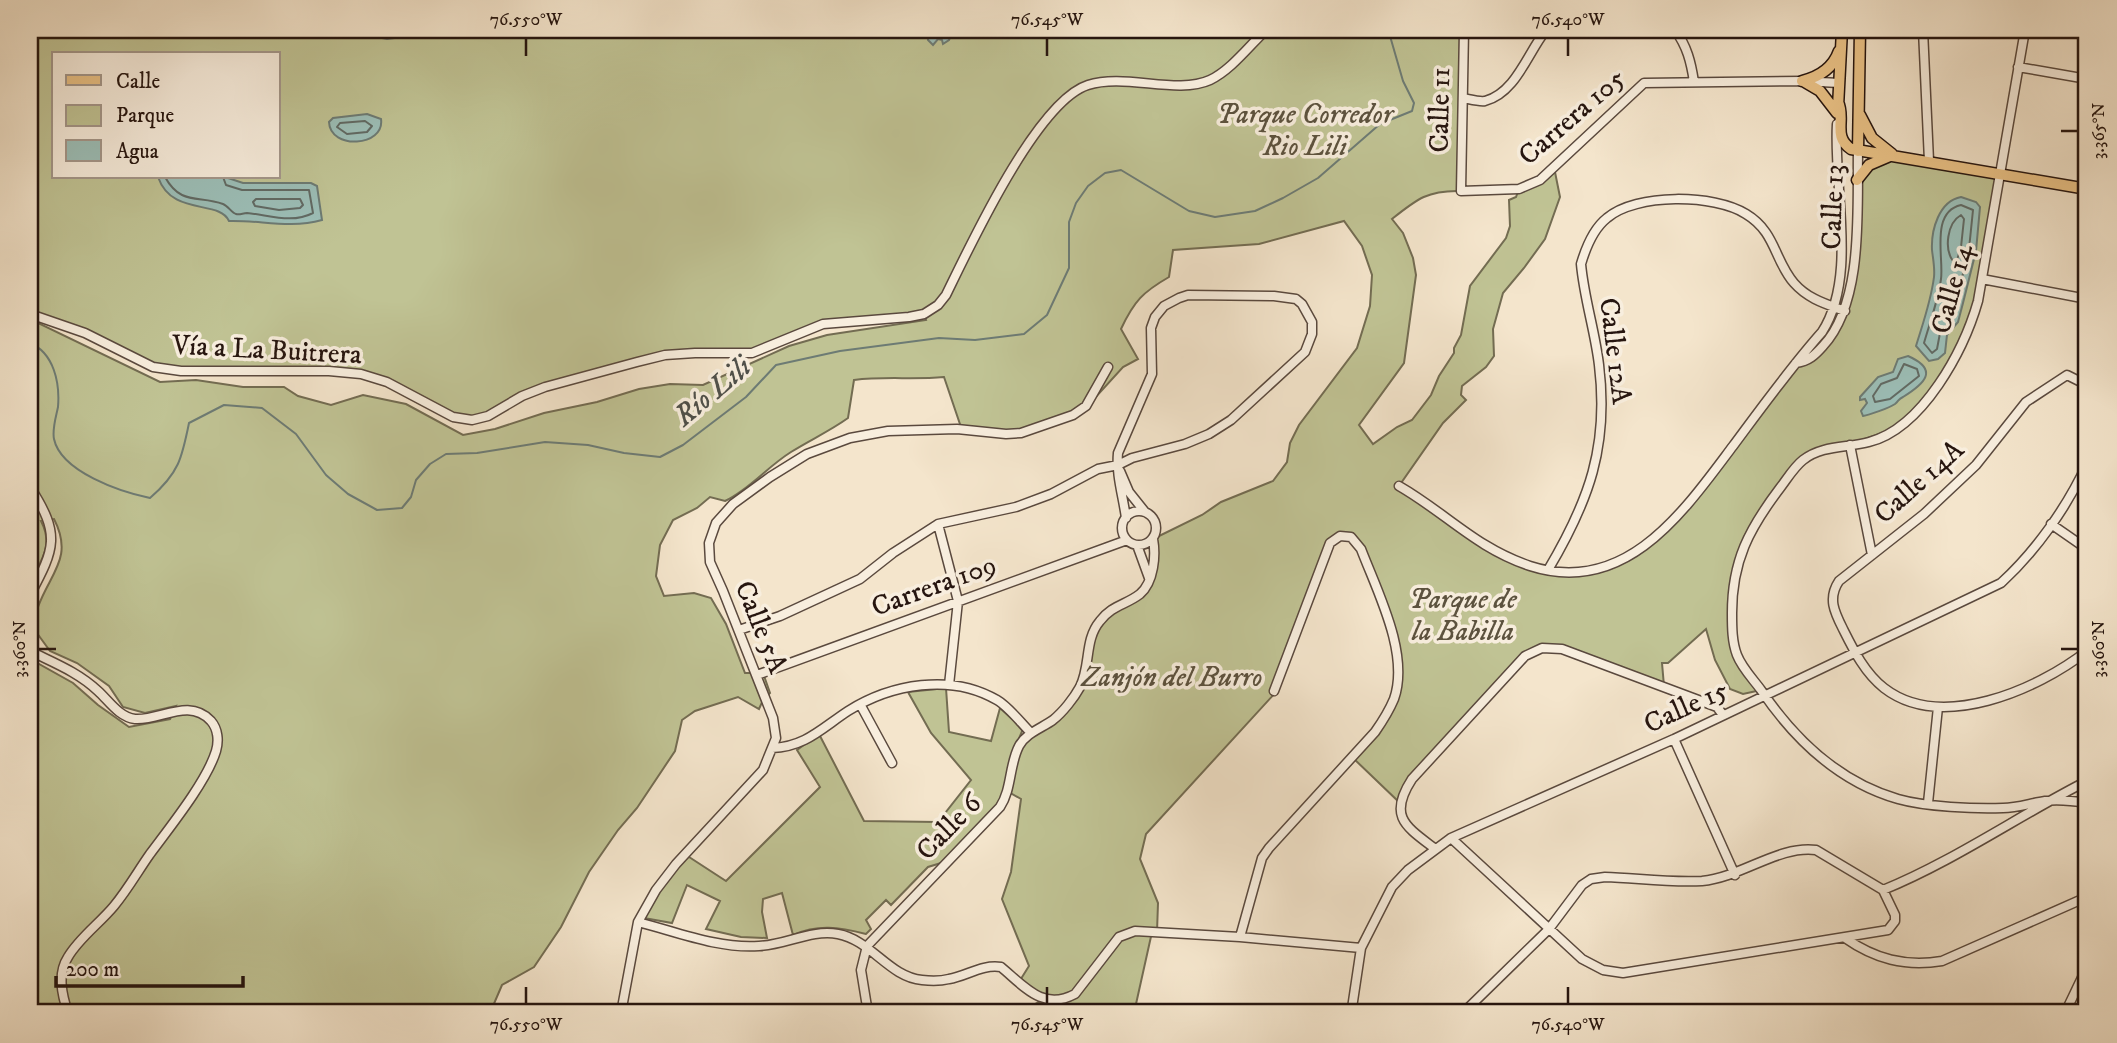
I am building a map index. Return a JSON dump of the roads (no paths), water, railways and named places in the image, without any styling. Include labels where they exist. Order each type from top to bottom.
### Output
[{"type":"main road","name":"Calle 13","points":[[1837,114],[1842,30]]},
{"type":"main road","name":"Calle 13","points":[[1858,151],[1860,30]]},
{"type":"main road","points":[[1802,81],[1819,76],[1826,70],[1837,57],[1841,44]]},
{"type":"main road","points":[[1802,81],[1828,98],[1837,114]]},
{"type":"main road","points":[[1839,83],[1858,91]]},
{"type":"main road","points":[[1838,102],[1842,110],[1841,139],[1848,147],[1858,151],[2087,189]]},
{"type":"main road","points":[[1859,111],[1872,138],[1895,156]]},
{"type":"main road","points":[[1857,180],[1862,172],[1877,160],[1895,156]]},
{"type":"street","name":"Vía a La Buitrera","points":[[30,314],[85,333],[153,367],[181,371],[329,371],[361,374],[387,383],[453,417],[477,419],[488,416],[533,391],[665,355],[752,353],[823,324],[909,317],[925,313],[938,305],[946,295],[996,196],[1028,145],[1071,94],[1089,84],[1104,81],[1200,83],[1230,65],[1266,30]]},
{"type":"street","name":"Calle 11","points":[[1461,191],[1464,30]]},
{"type":"street","points":[[1462,98],[1484,101],[1503,90],[1515,78],[1546,30]]},
{"type":"street","points":[[1675,30],[1691,59],[1694,82]]},
{"type":"street","points":[[1923,30],[1929,162]]},
{"type":"street","name":"Calle 14","points":[[1764,695],[1738,658],[1734,646],[1731,607],[1738,561],[1757,519],[1804,460],[1820,450],[1877,439],[1902,426],[1940,381],[1966,337],[1978,301],[2025,30]]},
{"type":"street","points":[[2018,67],[2087,79]]},
{"type":"street","name":"Carrera 105","points":[[1461,191],[1508,191],[1541,180],[1644,83],[1839,83]]},
{"type":"street","name":"Calle 13","points":[[1548,570],[1589,572],[1620,561],[1670,525],[1694,498],[1822,332],[1835,307],[1840,280],[1835,152],[1837,114]]},
{"type":"street","name":"Calle 13","points":[[1796,363],[1807,361],[1818,352],[1838,327],[1845,311],[1852,287],[1858,151]]},
{"type":"street","name":"Calle 12A","points":[[1548,570],[1580,512],[1599,443],[1599,363],[1581,264],[1590,240],[1606,218],[1637,204],[1660,201],[1697,200],[1731,207],[1746,214],[1769,235],[1786,271],[1796,285],[1817,300],[1835,307]]},
{"type":"street","points":[[1982,279],[2087,299]]},
{"type":"street","points":[[739,630],[780,616],[860,579],[893,553],[938,524],[1016,507],[1052,494],[1098,469],[1118,465],[1132,458],[1185,444],[1209,434],[1231,420],[1304,352],[1312,334],[1312,322],[1296,299],[1274,296],[1188,295],[1164,306],[1155,317],[1152,328],[1152,374],[1120,444],[1118,465],[1119,487],[1126,518],[1122,529],[1127,540],[1137,545],[1146,544],[1153,539]]},
{"type":"street","points":[[1835,307],[1845,311]]},
{"type":"street","name":"Calle 5A","points":[[772,748],[776,738],[773,718],[710,562],[709,542],[716,523],[733,504],[770,477],[807,454],[850,438],[888,431],[957,429],[1021,433],[1073,415],[1086,406],[1108,367]]},
{"type":"street","name":"Calle 14A","points":[[1938,707],[1918,705],[1896,696],[1882,686],[1855,654],[1833,610],[1833,589],[1839,581],[1924,514],[1976,465],[2026,402],[2067,374],[2087,385]]},
{"type":"street","points":[[1850,445],[1872,555]]},
{"type":"street","name":"Calle 15","points":[[1352,1008],[1361,948],[1392,887],[1434,848],[1855,654],[2001,583],[2019,567],[2051,524],[2087,464]]},
{"type":"street","points":[[1118,465],[1129,492],[1156,523],[1153,539],[1155,559],[1149,578]]},
{"type":"street","points":[[1399,486],[1496,552],[1548,570]]},
{"type":"street","points":[[30,487],[50,526],[51,547],[48,560],[30,595]]},
{"type":"street","points":[[1126,518],[1134,512],[1145,512]]},
{"type":"street","points":[[938,524],[958,601],[949,685]]},
{"type":"street","points":[[2051,524],[2087,550]]},
{"type":"street","points":[[1240,937],[1262,858],[1375,732],[1387,715],[1395,696],[1395,642],[1361,549],[1351,537],[1340,536],[1329,543],[1274,691]]},
{"type":"street","name":"Carrera 109","points":[[757,675],[1127,540]]},
{"type":"street","points":[[1137,545],[1149,578]]},
{"type":"street","name":"Calle 6","points":[[867,947],[1000,807],[1005,800],[1014,757],[1021,743],[1031,733],[1054,719],[1081,684],[1089,641],[1099,622],[1116,605],[1139,594],[1149,578]]},
{"type":"street","points":[[1434,848],[1407,827],[1401,818],[1400,803],[1404,790],[1525,656],[1542,648],[1562,649],[1717,707],[1724,715]]},
{"type":"street","points":[[30,651],[77,674],[114,708],[128,717],[146,718],[175,710],[199,713],[211,720],[217,731],[218,742],[207,771],[115,905],[67,957],[61,987],[68,1013]]},
{"type":"street","points":[[1928,803],[1938,707],[1989,700],[2034,685],[2087,651]]},
{"type":"street","points":[[621,1013],[638,922],[656,890],[676,864],[763,770],[772,748],[801,743],[860,704],[884,693],[912,686],[949,685],[970,688],[998,701],[1031,733]]},
{"type":"street","points":[[1764,695],[1798,738],[1823,760],[1875,792],[1902,801],[2006,808],[2048,801],[2087,803]]},
{"type":"street","points":[[860,704],[892,763]]},
{"type":"street","points":[[1674,738],[1735,874]]},
{"type":"street","points":[[1883,890],[1973,845],[2087,781]]},
{"type":"street","points":[[1451,838],[1549,929],[1582,960],[1603,970],[1623,973],[1888,930],[1895,915],[1883,890],[1816,850],[1793,850],[1735,874],[1702,881],[1605,877],[1591,879],[1582,885],[1549,929],[1463,1013]]},
{"type":"street","points":[[1845,938],[1854,945],[1898,963],[1919,965],[1942,961],[2087,897]]},
{"type":"street","points":[[638,922],[744,947],[775,945],[819,933],[842,935],[867,947],[892,968],[918,980],[949,979],[990,966],[1001,967],[1036,996],[1053,1001],[1075,994],[1119,937],[1135,931],[1361,948]]},
{"type":"street","points":[[867,947],[861,970],[868,1013]]},
{"type":"street","points":[[2065,1013],[2087,967]]},
{"type":"street","points":[[1343,1013],[1352,1008],[1403,1013]]},
{"type":"water","points":[[342,30],[406,30],[402,37],[387,39]]},
{"type":"water","points":[[927,30],[953,30],[949,40],[943,44],[942,40],[938,39],[933,45],[928,40]]},
{"type":"water","points":[[367,114],[381,119],[380,128],[367,140],[347,141],[332,131],[329,122],[333,118]]},
{"type":"water","points":[[159,178],[228,178],[243,183],[311,183],[317,186],[322,220],[287,224],[229,221],[224,214],[216,210],[174,198]]},
{"type":"water","points":[[1961,197],[1976,202],[1980,207],[1976,251],[1958,322],[1947,335],[1945,353],[1938,359],[1929,361],[1916,346],[1933,286],[1933,234],[1942,210],[1947,204]]},
{"type":"water","points":[[1908,356],[1924,366],[1926,372],[1922,382],[1895,404],[1863,416],[1861,411],[1867,403],[1865,399],[1860,400],[1860,397],[1878,377],[1893,372],[1898,359]]},
{"type":"waterway","name":"Río Lili","points":[[30,343],[45,354],[54,370],[58,388],[54,439],[59,451],[80,471],[94,479],[150,498],[167,481],[178,464],[189,423],[224,405],[262,408],[296,434],[326,475],[348,494],[377,510],[402,508],[411,497],[416,480],[430,464],[446,454],[477,453],[545,442],[588,445],[660,457],[683,445],[746,397],[776,365],[840,351],[939,338],[975,340],[1024,334],[1047,315],[1069,268],[1069,222],[1076,203],[1088,186],[1105,173],[1121,170],[1189,211],[1215,217],[1255,211],[1318,178],[1380,124],[1412,111],[1414,103],[1403,81],[1390,36],[1392,30]]},
{"type":"park label","name":"Parque Corredor Rio Lili","points":[[1305,130]]},
{"type":"park label","name":"Parque de la Babilla","points":[[1463,615]]},
{"type":"park label","name":"Zanjón del Burro","points":[[1172,677]]}]
